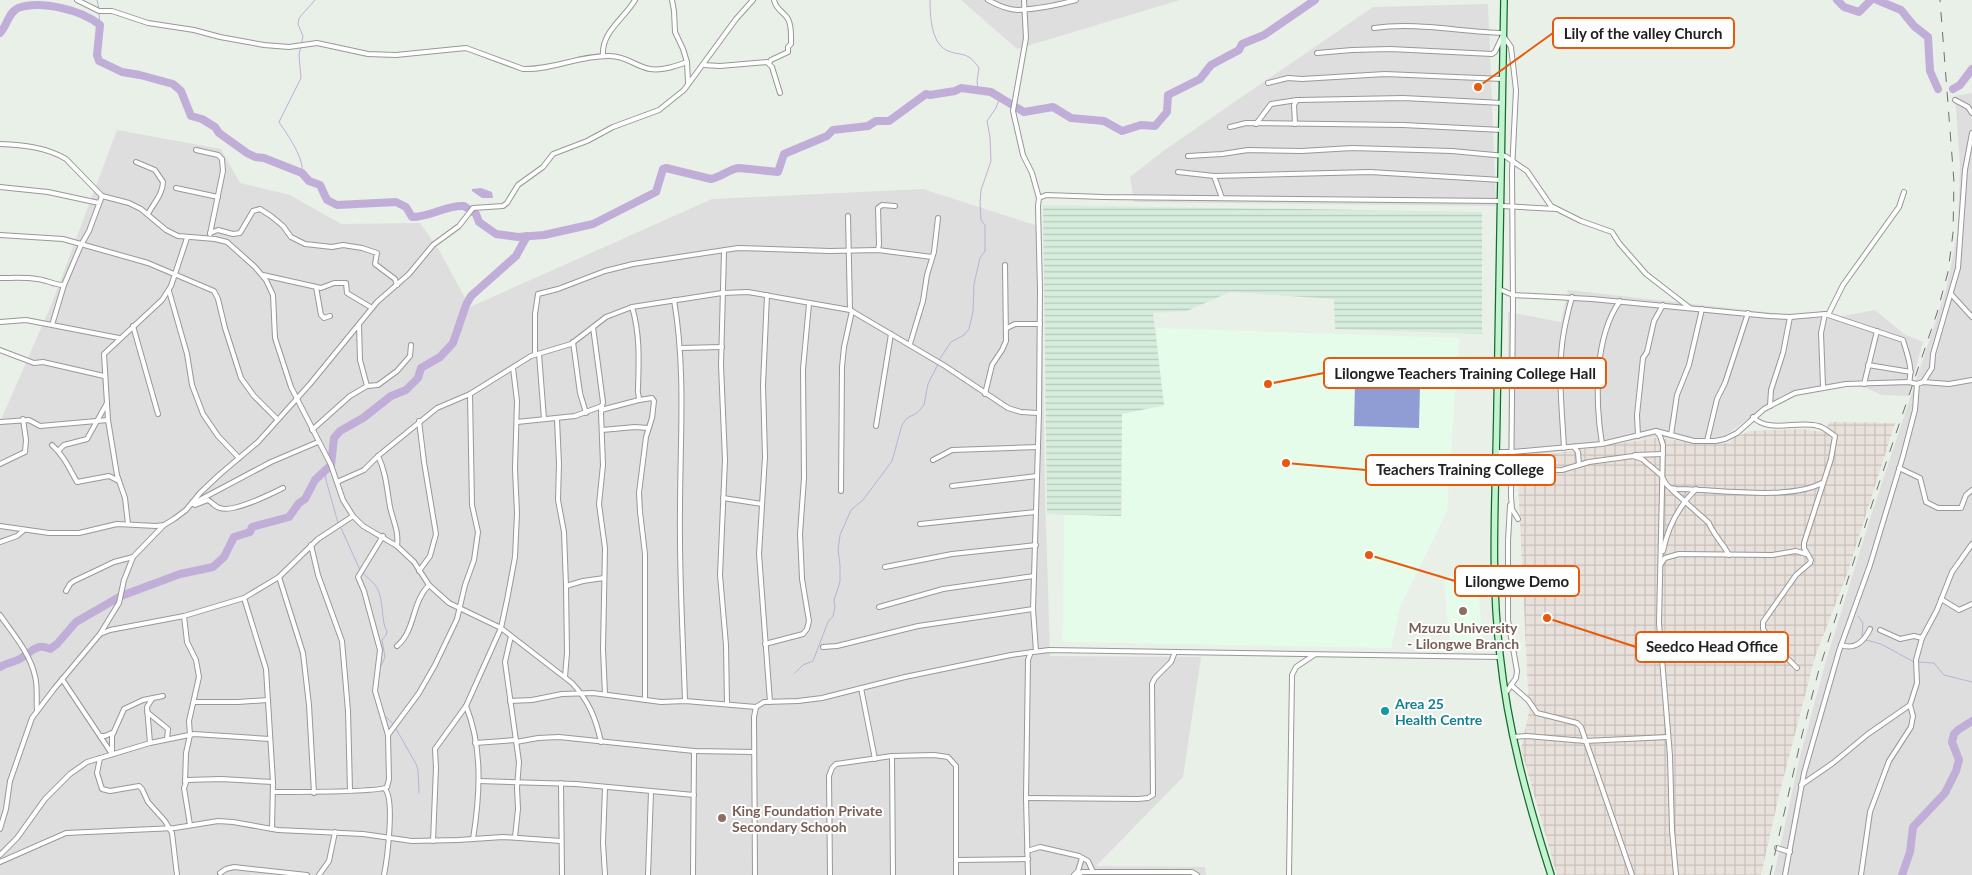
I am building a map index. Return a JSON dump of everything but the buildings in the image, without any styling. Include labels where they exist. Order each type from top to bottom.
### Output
[{"type":"main road","points":[[1504,0],[1496,452],[1496,601],[1500,657],[1513,737],[1526,792],[1552,875]]},
{"type":"street","points":[[77,0],[99,11],[112,11],[148,23],[194,30],[264,46],[317,43],[368,54],[396,55],[466,48],[523,68],[533,69],[561,66],[584,58],[603,56],[622,57],[651,69],[668,68],[687,62]]},
{"type":"street","points":[[603,56],[602,48],[607,35],[635,0]]},
{"type":"street","points":[[672,0],[675,32],[684,49],[687,62],[688,85]]},
{"type":"street","points":[[190,505],[200,493],[258,442],[372,308],[397,285],[433,246],[459,226],[473,208],[503,206],[507,203],[518,185],[543,167],[553,154],[587,141],[613,127],[659,110],[679,96],[736,19],[753,0]]},
{"type":"street","points":[[703,65],[720,66],[769,62],[788,52],[788,47],[791,44],[790,26],[788,19],[776,7],[774,0]]},
{"type":"street","points":[[988,0],[1007,8],[1018,10],[1052,6],[1076,0]]},
{"type":"street","points":[[1024,0],[1026,38],[1013,111],[1023,155],[1032,173],[1039,198],[1040,324],[1033,609],[1034,652],[1028,660],[1026,798],[1028,875]]},
{"type":"street","points":[[1374,28],[1384,26],[1430,28],[1503,34]]},
{"type":"street","points":[[1317,54],[1352,50],[1390,49],[1492,54],[1495,52],[1503,34]]},
{"type":"street","points":[[1503,34],[1511,47],[1516,90],[1512,207],[1512,452],[1508,541],[1508,620],[1517,671],[1516,678],[1505,694]]},
{"type":"street","points":[[769,62],[774,71],[780,93]]},
{"type":"street","points":[[1268,83],[1288,78],[1302,79],[1385,74],[1503,79]]},
{"type":"street","points":[[1256,124],[1270,104],[1297,100],[1403,98],[1503,103]]},
{"type":"street","points":[[1295,124],[1294,105],[1297,100]]},
{"type":"street","points":[[1955,100],[1968,108],[1972,113]]},
{"type":"street","points":[[1230,127],[1246,123],[1403,125],[1502,130]]},
{"type":"street","points":[[1923,382],[1932,368],[1959,260],[1965,170],[1972,133]]},
{"type":"street","points":[[0,144],[40,148],[60,155],[102,196],[129,203],[148,214],[169,232],[187,238],[210,238],[227,242],[262,275],[273,295],[275,338],[288,380],[331,465],[343,500],[353,516],[363,526],[397,546],[414,562],[429,585],[442,598],[459,609],[501,628],[565,677],[581,693],[595,718],[601,742]]},
{"type":"street","points":[[1188,156],[1248,150],[1302,151],[1352,148],[1449,151],[1501,155],[1527,171],[1547,202],[1557,209],[1612,232],[1646,274],[1690,308]]},
{"type":"street","points":[[196,150],[221,156],[223,171],[210,238]]},
{"type":"street","points":[[136,162],[154,170],[163,182],[161,194],[156,198],[148,214]]},
{"type":"street","points":[[1178,172],[1214,176],[1370,172],[1501,180]]},
{"type":"street","points":[[1214,176],[1222,198]]},
{"type":"street","points":[[0,187],[48,192],[100,203]]},
{"type":"street","points":[[176,188],[218,197]]},
{"type":"street","points":[[1823,386],[1821,333],[1827,315],[1843,285],[1899,207],[1904,192]]},
{"type":"street","points":[[1039,198],[1046,195],[1103,198],[1501,203],[1512,207],[1557,209]]},
{"type":"street","points":[[52,325],[64,285],[89,231],[102,196]]},
{"type":"street","points":[[878,250],[878,208],[882,205],[895,206]]},
{"type":"street","points":[[210,233],[218,230],[233,234],[240,233],[253,210],[260,209],[283,226],[291,237],[305,244],[332,247],[343,245],[377,253],[375,264],[395,279],[397,285]]},
{"type":"street","points":[[841,491],[842,367],[851,311],[848,216]]},
{"type":"street","points":[[910,344],[923,301],[938,218]]},
{"type":"street","points":[[0,235],[47,237],[81,245],[140,261],[214,291],[241,378],[254,396],[277,419]]},
{"type":"street","points":[[128,524],[124,492],[116,469],[108,420],[104,354],[162,300],[169,291],[187,238]]},
{"type":"street","points":[[544,419],[535,314],[538,294],[558,289],[605,271],[633,264],[724,252],[738,248],[848,252],[878,250],[932,257]]},
{"type":"street","points":[[724,252],[721,370],[725,451],[720,588],[726,645],[727,704]]},
{"type":"street","points":[[985,394],[992,365],[1005,346],[1007,328],[1005,265]]},
{"type":"street","points":[[262,275],[316,287],[326,287],[338,282],[346,284],[347,292],[372,308]]},
{"type":"street","points":[[0,278],[34,278],[45,280],[54,285],[64,285]]},
{"type":"street","points":[[316,287],[321,315],[324,318],[330,316]]},
{"type":"street","points":[[1499,289],[1513,295],[1572,297],[1790,317],[1827,315],[1903,340],[1911,372],[1909,382]]},
{"type":"street","points":[[169,291],[187,354],[192,385],[203,414],[218,436],[239,458]]},
{"type":"street","points":[[337,482],[359,474],[436,408],[470,394],[537,354],[565,347],[606,316],[632,307],[722,293],[766,294],[851,311],[910,344],[959,374],[985,394],[1014,410],[1039,413]]},
{"type":"street","points":[[766,294],[763,385],[765,457],[759,568],[770,702]]},
{"type":"street","points":[[1951,294],[1972,317]]},
{"type":"street","points":[[1564,448],[1561,400],[1563,332],[1572,297]]},
{"type":"street","points":[[674,300],[680,348],[683,416],[680,508],[686,701]]},
{"type":"street","points":[[1602,444],[1598,409],[1601,345],[1612,312],[1620,301]]},
{"type":"street","points":[[765,644],[803,634],[808,629],[809,621],[802,579],[800,534],[804,478],[803,369],[810,304]]},
{"type":"street","points":[[1638,436],[1637,416],[1643,358],[1654,322],[1662,305]]},
{"type":"street","points":[[632,307],[640,361],[637,389],[639,400]]},
{"type":"street","points":[[1671,435],[1677,395],[1688,365],[1702,309]]},
{"type":"street","points":[[1707,441],[1717,399],[1725,383],[1748,313]]},
{"type":"street","points":[[1770,406],[1771,390],[1783,353],[1790,317]]},
{"type":"street","points":[[0,322],[26,320],[119,338]]},
{"type":"street","points":[[359,324],[360,360],[367,386]]},
{"type":"street","points":[[1007,328],[1015,324],[1040,324]]},
{"type":"street","points":[[133,326],[158,414]]},
{"type":"street","points":[[592,327],[602,398],[603,465],[599,504],[605,548],[605,694]]},
{"type":"street","points":[[1864,384],[1877,331]]},
{"type":"street","points":[[876,426],[891,334]]},
{"type":"street","points":[[573,342],[580,392],[586,413]]},
{"type":"street","points":[[312,430],[350,396],[367,386],[378,385],[397,371],[410,356],[412,345]]},
{"type":"street","points":[[680,348],[722,346]]},
{"type":"street","points":[[0,350],[34,362],[104,376]]},
{"type":"street","points":[[1868,365],[1911,372]]},
{"type":"street","points":[[433,841],[435,751],[466,706],[501,628],[516,548],[515,469],[517,400],[513,368]]},
{"type":"street","points":[[1496,452],[1602,444],[1656,431],[1694,441],[1725,439],[1737,433],[1753,417],[1789,395],[1823,386],[1909,382],[1916,384],[1923,382],[1949,384],[1972,380]]},
{"type":"street","points":[[1785,875],[1801,785],[1841,645],[1870,565],[1899,468],[1915,410],[1916,384]]},
{"type":"street","points":[[388,735],[419,694],[429,677],[453,628],[474,560],[478,536],[472,505],[470,394]]},
{"type":"street","points":[[517,422],[557,419],[639,400],[653,399],[652,418],[644,444],[639,493],[645,554],[646,700]]},
{"type":"street","points":[[58,450],[64,445],[85,440],[107,403]]},
{"type":"street","points":[[1753,417],[1759,424],[1818,426],[1835,436],[1831,459],[1804,543],[1806,554]]},
{"type":"street","points":[[0,422],[23,419],[40,426],[108,420]]},
{"type":"street","points":[[0,464],[25,452],[26,440],[23,419]]},
{"type":"street","points":[[557,419],[558,500],[564,532],[566,586],[567,653],[565,677]]},
{"type":"street","points":[[419,421],[436,534],[430,556],[419,571]]},
{"type":"street","points":[[602,430],[635,427],[648,428]]},
{"type":"street","points":[[1656,431],[1662,440],[1660,655],[1668,738],[1676,875]]},
{"type":"street","points":[[0,829],[14,770],[29,726],[37,711],[100,634],[118,603],[132,557],[164,525],[190,505],[272,462],[318,442]]},
{"type":"street","points":[[52,446],[58,450],[72,470],[77,482],[110,476],[119,481]]},
{"type":"street","points":[[933,460],[952,450],[1038,446]]},
{"type":"street","points":[[1574,447],[1578,452],[1579,464]]},
{"type":"street","points":[[1511,471],[1562,470],[1579,464],[1662,454]]},
{"type":"street","points":[[378,456],[383,465],[391,510],[397,530],[397,546]]},
{"type":"street","points":[[1633,456],[1642,459],[1662,475],[1666,484],[1708,523],[1724,544],[1729,555]]},
{"type":"street","points":[[1899,468],[1920,478],[1926,502],[1938,508],[1961,508],[1966,495],[1972,490]]},
{"type":"street","points":[[952,486],[1037,476]]},
{"type":"street","points":[[1670,488],[1780,492],[1804,490],[1822,483]]},
{"type":"street","points":[[190,505],[208,500],[218,507],[226,509],[283,488]]},
{"type":"street","points":[[1661,564],[1664,547],[1674,517],[1684,501],[1696,489]]},
{"type":"street","points":[[1511,496],[1512,509],[1518,519]]},
{"type":"street","points":[[723,498],[762,504]]},
{"type":"street","points":[[920,524],[1036,512]]},
{"type":"street","points":[[100,634],[110,630],[184,616],[244,598],[279,577],[311,545],[353,516]]},
{"type":"street","points":[[0,526],[24,530],[79,533],[113,525],[164,525]]},
{"type":"street","points":[[0,542],[17,536],[24,530]]},
{"type":"street","points":[[382,536],[358,577],[364,591],[380,650],[375,692],[388,735],[389,778],[385,789]]},
{"type":"street","points":[[1861,875],[1870,812],[1889,761],[1911,727],[1913,716],[1910,705],[1916,683],[1916,660],[1922,638],[1956,565],[1972,544]]},
{"type":"street","points":[[311,545],[318,575],[342,641],[348,710],[350,790]]},
{"type":"street","points":[[885,567],[952,554],[1036,545]]},
{"type":"street","points":[[1661,564],[1665,558],[1678,554],[1772,555],[1796,551],[1806,554],[1810,558],[1810,563],[1796,575],[1765,618],[1763,626],[1779,651],[1797,668]]},
{"type":"street","points":[[66,591],[68,586],[74,581],[114,562],[132,557]]},
{"type":"street","points":[[879,606],[942,589],[1034,576]]},
{"type":"street","points":[[279,577],[302,653],[309,704],[314,793]]},
{"type":"street","points":[[566,586],[604,578]]},
{"type":"street","points":[[397,646],[408,633],[420,597],[429,585]]},
{"type":"street","points":[[244,598],[264,659],[274,782],[272,829]]},
{"type":"street","points":[[1941,599],[1959,610],[1972,604]]},
{"type":"street","points":[[823,647],[838,646],[918,626],[1033,609]]},
{"type":"street","points":[[0,615],[27,654],[31,664],[36,681],[37,711]]},
{"type":"street","points":[[184,616],[187,642],[198,666],[199,677],[189,721],[190,735],[186,753],[184,792],[190,825]]},
{"type":"street","points":[[1841,645],[1851,647],[1860,644],[1870,628]]},
{"type":"street","points":[[1880,630],[1900,639],[1914,636],[1922,638]]},
{"type":"street","points":[[511,636],[505,662],[519,762],[518,810],[515,837]]},
{"type":"street","points":[[510,701],[581,693],[605,694],[661,702],[686,701],[756,707],[764,702],[810,701],[861,688],[1034,652],[1175,652],[1500,657]]},
{"type":"street","points":[[1026,798],[1138,800],[1153,795],[1152,684],[1155,678],[1171,662],[1175,652]]},
{"type":"street","points":[[1289,875],[1292,675],[1296,667],[1314,655]]},
{"type":"street","points":[[62,679],[112,754]]},
{"type":"street","points":[[1511,685],[1528,700],[1538,713],[1579,725],[1632,875]]},
{"type":"street","points":[[861,688],[875,759]]},
{"type":"street","points":[[112,754],[111,740],[124,709],[143,700],[164,696]]},
{"type":"street","points":[[150,743],[147,712],[149,703],[154,698]]},
{"type":"street","points":[[194,702],[268,700]]},
{"type":"street","points":[[1801,785],[1910,705]]},
{"type":"street","points":[[466,706],[470,716],[475,743],[479,781],[478,807],[473,839]]},
{"type":"street","points":[[755,875],[754,717],[756,707]]},
{"type":"street","points":[[147,712],[168,729],[167,739]]},
{"type":"street","points":[[100,736],[114,732]]},
{"type":"street","points":[[0,855],[17,838],[45,799],[70,774],[88,762],[150,743],[190,735],[270,739]]},
{"type":"street","points":[[1513,737],[1527,736],[1586,741],[1668,738]]},
{"type":"street","points":[[475,743],[559,737],[694,751],[754,752]]},
{"type":"street","points":[[693,875],[694,751]]},
{"type":"street","points":[[892,756],[893,875]]},
{"type":"street","points":[[830,875],[830,771],[836,764],[892,756],[944,756],[953,761],[956,766],[956,875]]},
{"type":"street","points":[[100,758],[97,773],[102,790],[110,791],[133,786],[140,787],[148,802],[170,828],[177,875]]},
{"type":"street","points":[[185,782],[189,779],[274,782]]},
{"type":"street","points":[[479,781],[561,783],[694,795]]},
{"type":"street","points":[[561,783],[562,875]]},
{"type":"street","points":[[605,787],[603,843],[605,875]]},
{"type":"street","points":[[274,792],[314,793],[385,789]]},
{"type":"street","points":[[384,875],[388,837],[389,797],[385,789]]},
{"type":"street","points":[[648,875],[650,792]]},
{"type":"street","points":[[0,862],[66,833],[170,828],[226,821],[272,829],[334,832],[412,841],[515,837],[561,841]]},
{"type":"street","points":[[319,875],[329,861],[334,832]]},
{"type":"street","points":[[1027,851],[1040,847],[1082,858],[1088,861],[1093,872]]},
{"type":"street","points":[[1777,848],[1790,852]]},
{"type":"street","points":[[1076,875],[1082,858]]},
{"type":"street","points":[[956,860],[1028,859]]},
{"type":"street","points":[[220,872],[234,867],[307,875]]},
{"type":"street","points":[[1076,875],[1093,872],[1192,872],[1197,875]]},
{"type":"shaded area","points":[[961,0],[1180,0],[1017,49]]},
{"type":"shaded area","points":[[1488,4],[1496,206],[1134,202],[1130,177],[1166,149],[1373,7]]},
{"type":"shaded area","points":[[1972,93],[1972,875],[1774,875],[1799,760],[1826,661],[1870,519],[1946,290],[1958,230],[1960,166],[1955,96]]},
{"type":"shaded area","points":[[117,130],[221,149],[240,183],[290,195],[341,224],[420,223],[439,250],[470,307],[712,199],[923,189],[1041,227],[1045,493],[1050,656],[1201,657],[1183,777],[1096,866],[1205,867],[1206,875],[0,875],[0,422],[52,303]]},
{"type":"shaded area","points":[[481,188],[492,192],[493,198],[482,198],[472,191],[472,189]]},
{"type":"shaded area","points":[[1043,205],[1482,212],[1482,334],[1335,329],[1334,299],[1230,292],[1187,311],[1153,313],[1164,405],[1122,414],[1121,516],[1047,514]]},
{"type":"shaded area","points":[[1568,290],[1828,319],[1875,310],[1904,334],[1923,342],[1908,396],[1882,395],[1866,388],[1839,383],[1794,391],[1724,436],[1703,442],[1655,437],[1508,459],[1508,312],[1561,322]]},
{"type":"shaded area","points":[[1156,328],[1459,338],[1447,511],[1400,607],[1391,648],[1063,642],[1064,515],[1122,516],[1122,414],[1164,406]]},
{"type":"shaded area","points":[[1355,384],[1420,386],[1419,428],[1354,426]]},
{"type":"shaded area","points":[[1830,422],[1895,423],[1847,574],[1815,657],[1779,795],[1761,875],[1557,875],[1521,749],[1529,712],[1517,459],[1655,438],[1703,443],[1729,443],[1735,437],[1751,431],[1801,429],[1823,432]]},
{"type":"shaded area","name":"Mzuzu University - Lilongwe Branch","points":[[1477,574],[1483,646],[1450,649],[1444,577]]},
{"type":"waterway","points":[[97,0],[99,9]]},
{"type":"waterway","points":[[302,173],[298,154],[279,122],[301,78],[299,55],[303,36],[298,24],[299,18],[315,0]]},
{"type":"waterway","points":[[930,0],[932,28],[937,41],[946,50],[967,56],[975,62],[979,68],[978,90]]},
{"type":"waterway","points":[[0,33],[15,10],[27,6],[49,6],[83,15],[100,25],[97,55],[99,61],[122,72],[173,84],[181,91],[191,116],[202,119],[215,127],[219,133],[247,153],[302,173],[309,181],[320,185],[327,200],[337,205],[396,202],[406,207],[412,217],[451,207],[464,206],[476,214],[479,222],[496,234],[518,237],[544,235],[593,224],[656,192],[663,169],[666,168],[711,179],[739,168],[778,172],[784,154],[827,136],[833,130],[868,126],[876,121],[889,121],[926,94],[955,91],[961,88],[991,92],[1024,112],[1053,107],[1071,118],[1104,121],[1122,131],[1141,125],[1155,126],[1167,112],[1168,95],[1200,79],[1211,65],[1239,50],[1242,44],[1264,35],[1315,0]]},
{"type":"waterway","points":[[1837,0],[1844,7],[1859,12],[1871,0]]},
{"type":"waterway","points":[[1877,0],[1901,10],[1914,26],[1928,37],[1930,71],[1938,89]]},
{"type":"waterway","points":[[99,13],[100,25]]},
{"type":"waterway","points":[[1953,89],[1960,85],[1972,69]]},
{"type":"waterway","points":[[939,360],[951,342],[964,335],[969,329],[973,312],[974,284],[980,258],[985,251],[985,225],[981,220],[980,202],[981,190],[991,161],[987,121],[996,108],[1000,97]]},
{"type":"waterway","points":[[0,667],[20,659],[36,648],[44,647],[50,649],[57,644],[76,622],[121,596],[180,574],[213,567],[224,557],[234,537],[250,532],[252,527],[289,517],[299,503],[305,499],[315,480],[331,465],[334,438],[340,431],[363,418],[391,396],[406,390],[418,378],[421,368],[440,357],[453,343],[471,296],[516,256],[527,236]]},
{"type":"waterway","points":[[795,673],[803,665],[813,661],[828,622],[833,616],[834,600],[840,582],[838,550],[840,535],[851,510],[863,500],[892,461],[902,425],[907,418],[917,413],[924,405],[928,384],[938,364]]},
{"type":"waterway","points":[[325,470],[338,523]]},
{"type":"waterway","points":[[341,528],[360,570]]},
{"type":"waterway","points":[[363,573],[377,588],[387,631],[382,640],[385,657],[379,670]]},
{"type":"waterway","points":[[1858,616],[1863,623],[1862,638]]},
{"type":"waterway","points":[[1866,640],[1881,644],[1914,662]]},
{"type":"waterway","points":[[1918,662],[1934,663],[1944,675],[1972,682]]},
{"type":"waterway","points":[[384,715],[393,724]]},
{"type":"waterway","points":[[1902,875],[1910,852],[1913,827],[1945,793],[1956,771],[1959,760],[1952,742],[1954,734],[1972,721]]},
{"type":"waterway","points":[[395,727],[416,764],[419,793]]},
{"type":"railway","points":[[1770,875],[1818,673],[1874,498],[1937,313],[1948,272],[1953,233],[1954,182],[1940,0]]},
{"type":"place","name":"Lily of the valley Church","points":[[1478,87]]},
{"type":"place","name":"Lilongwe Teachers Training College Hall","points":[[1268,384]]},
{"type":"place","name":"Teachers Training College","points":[[1286,463]]},
{"type":"place","name":"Lilongwe Demo","points":[[1369,555]]},
{"type":"place","name":"Mzuzu University - Lilongwe Branch","points":[[1463,611]]},
{"type":"place","name":"Seedco Head Office","points":[[1547,618]]},
{"type":"place","name":"Area 25 Health Centre","points":[[1385,711]]},
{"type":"place","name":"King Foundation Private Secondary Schooh","points":[[722,818]]}]
